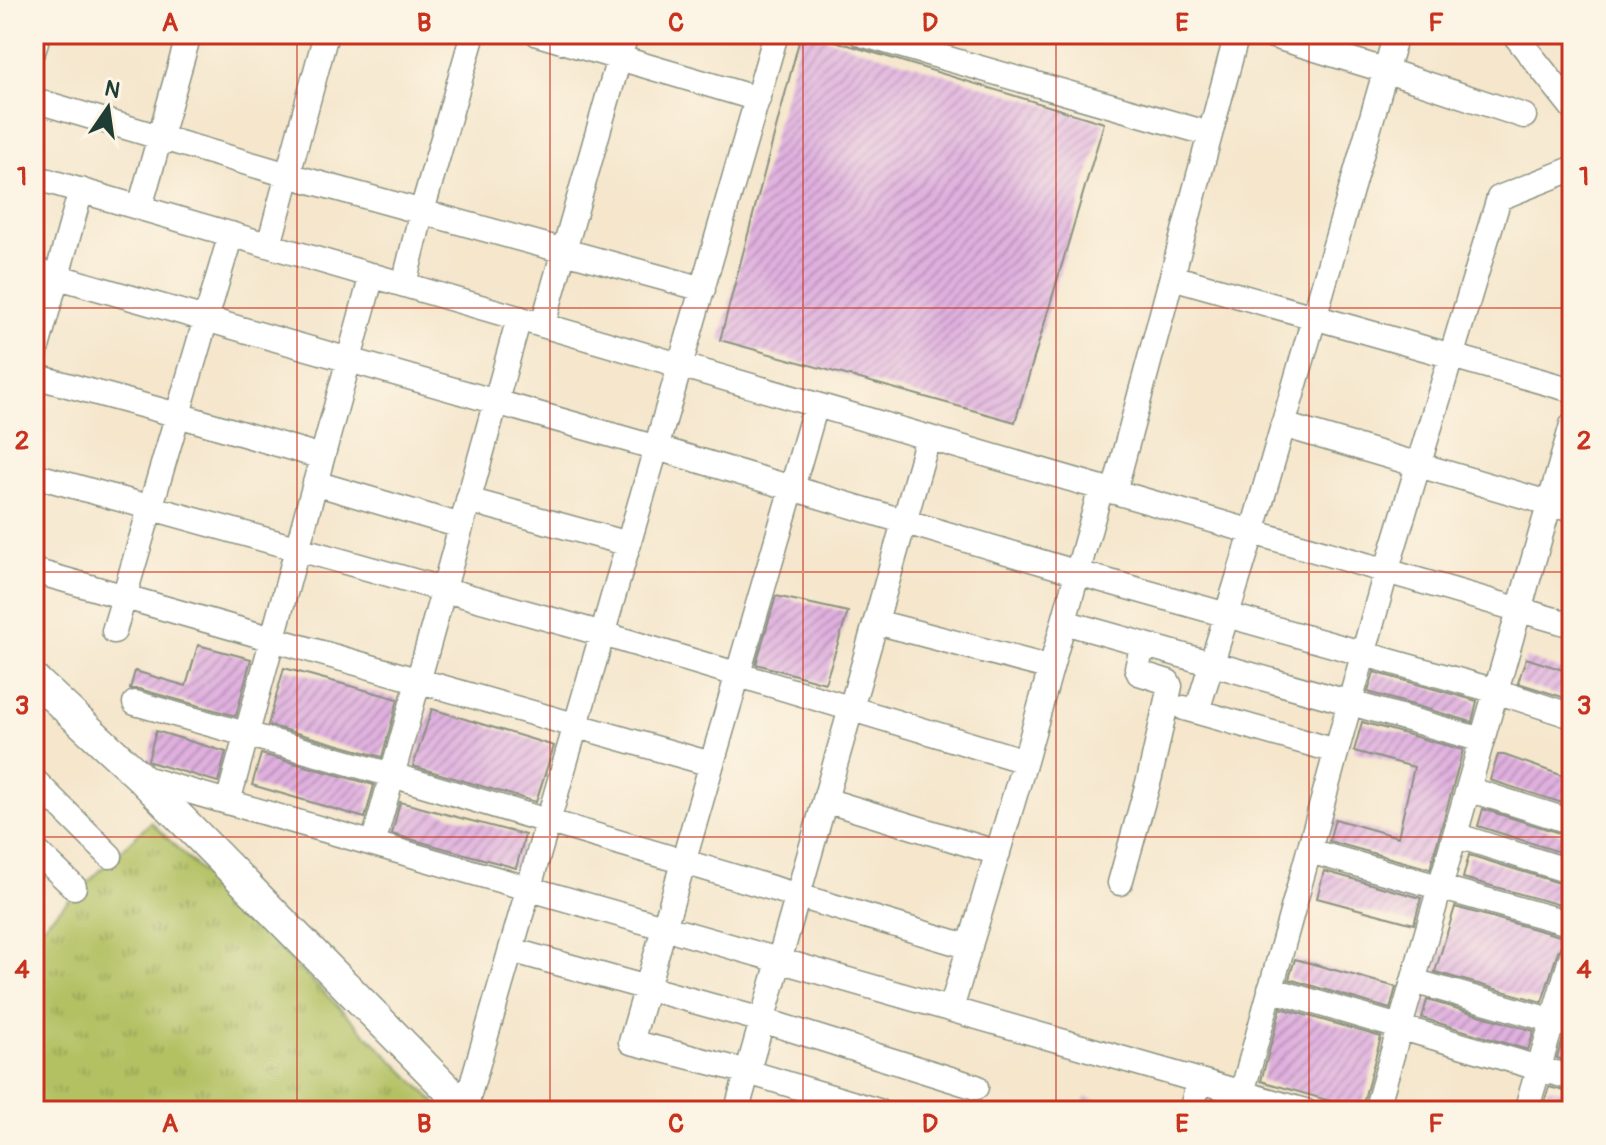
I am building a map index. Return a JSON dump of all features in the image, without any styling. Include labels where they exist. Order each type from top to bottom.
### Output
[{"type":"main road","points":[[38,690],[140,777],[467,1109]]},
{"type":"street","points":[[34,49],[38,34]]},
{"type":"street","points":[[140,207],[189,34]]},
{"type":"street","points":[[269,245],[326,34]]},
{"type":"street","points":[[404,284],[473,34]]},
{"type":"street","points":[[538,34],[758,99]]},
{"type":"street","points":[[543,324],[626,34]]},
{"type":"street","points":[[467,1109],[776,34]]},
{"type":"street","points":[[861,34],[1210,134]]},
{"type":"street","points":[[951,1009],[1078,573],[1107,490],[1172,277],[1237,34]]},
{"type":"street","points":[[1267,34],[1524,116]]},
{"type":"street","points":[[1197,711],[1228,615],[1396,34]]},
{"type":"street","points":[[1514,34],[1572,107]]},
{"type":"street","points":[[34,100],[288,175],[703,289]]},
{"type":"street","points":[[1242,1093],[1417,464],[1499,198],[1572,169]]},
{"type":"street","points":[[34,177],[1572,625]]},
{"type":"street","points":[[34,358],[46,273],[81,190]]},
{"type":"street","points":[[114,631],[231,234]]},
{"type":"street","points":[[46,273],[657,448],[1078,573],[1496,691],[1572,716]]},
{"type":"street","points":[[228,802],[372,275]]},
{"type":"street","points":[[1172,277],[1572,390]]},
{"type":"street","points":[[373,844],[519,318]]},
{"type":"street","points":[[34,376],[322,457]]},
{"type":"street","points":[[816,405],[631,1042],[748,1072],[878,1111]]},
{"type":"street","points":[[1283,425],[1561,506]]},
{"type":"street","points":[[1376,1111],[1519,610],[1561,506],[1572,425]]},
{"type":"street","points":[[739,1102],[928,438]]},
{"type":"street","points":[[34,475],[603,634],[1025,761]]},
{"type":"street","points":[[315,483],[461,526]]},
{"type":"street","points":[[468,500],[629,544]]},
{"type":"street","points":[[34,571],[711,764]]},
{"type":"street","points":[[876,622],[1051,668]]},
{"type":"street","points":[[1064,622],[1482,740]]},
{"type":"street","points":[[1120,883],[1150,776],[1170,686],[1168,682],[1139,673],[1137,668],[1143,644]]},
{"type":"street","points":[[135,703],[392,775],[970,947]]},
{"type":"street","points":[[1166,703],[1336,751]]},
{"type":"street","points":[[140,777],[1305,1111]]},
{"type":"street","points":[[34,780],[110,856]]},
{"type":"street","points":[[1468,789],[1572,822]]},
{"type":"street","points":[[825,800],[998,853]]},
{"type":"street","points":[[1455,835],[1572,872]]},
{"type":"street","points":[[34,849],[74,887]]},
{"type":"street","points":[[1309,851],[1572,924]]},
{"type":"street","points":[[511,950],[762,1020],[976,1087]]},
{"type":"street","points":[[1526,1111],[1539,1069],[1562,1024],[1572,955]]},
{"type":"street","points":[[1413,981],[1562,1024]]},
{"type":"street","points":[[1270,989],[1572,1078]]},
{"type":"street","points":[[1191,1111],[1199,1081]]},
{"type":"shaded area","points":[[1086,1097],[1139,1111],[1076,1111]]},
{"type":"green space","points":[[151,822],[444,1111],[34,1111],[34,922],[41,927]]},
{"type":"building","points":[[801,34],[812,34],[1104,123],[1015,422],[720,340]]},
{"type":"building","points":[[776,596],[848,612],[825,683],[756,664]]},
{"type":"building","points":[[198,645],[251,659],[236,716],[130,689],[135,671],[186,686]]},
{"type":"building","points":[[1526,658],[1572,673],[1572,700],[1518,683]]},
{"type":"building","points":[[284,668],[398,699],[382,757],[268,725]]},
{"type":"building","points":[[1374,672],[1477,701],[1472,722],[1368,692]]},
{"type":"building","points":[[432,709],[554,746],[536,802],[413,766]]},
{"type":"building","points":[[1362,722],[1463,750],[1430,869],[1329,841],[1335,819],[1398,837],[1414,767],[1354,751]]},
{"type":"building","points":[[156,731],[226,752],[218,782],[150,762]]},
{"type":"building","points":[[261,754],[374,785],[365,818],[252,785]]},
{"type":"building","points":[[1498,755],[1572,779],[1572,806],[1490,780]]},
{"type":"building","points":[[400,802],[525,835],[516,868],[392,834]]},
{"type":"building","points":[[1483,809],[1572,837],[1572,856],[1478,826]]},
{"type":"building","points":[[1469,855],[1572,887],[1571,908],[1463,878]]},
{"type":"building","points":[[1324,871],[1421,898],[1414,924],[1317,898]]},
{"type":"building","points":[[1455,907],[1567,938],[1558,951],[1542,1002],[1435,972]]},
{"type":"building","points":[[1295,959],[1396,987],[1390,1009],[1289,979]]},
{"type":"building","points":[[1427,1000],[1534,1031],[1528,1050],[1422,1018]]},
{"type":"building","points":[[1281,1008],[1381,1037],[1361,1110],[1261,1081]]},
{"type":"building","points":[[1563,1039],[1572,1041],[1572,1062],[1557,1058]]},
{"type":"building","points":[[1549,1087],[1572,1093],[1572,1111],[1544,1103]]}]
